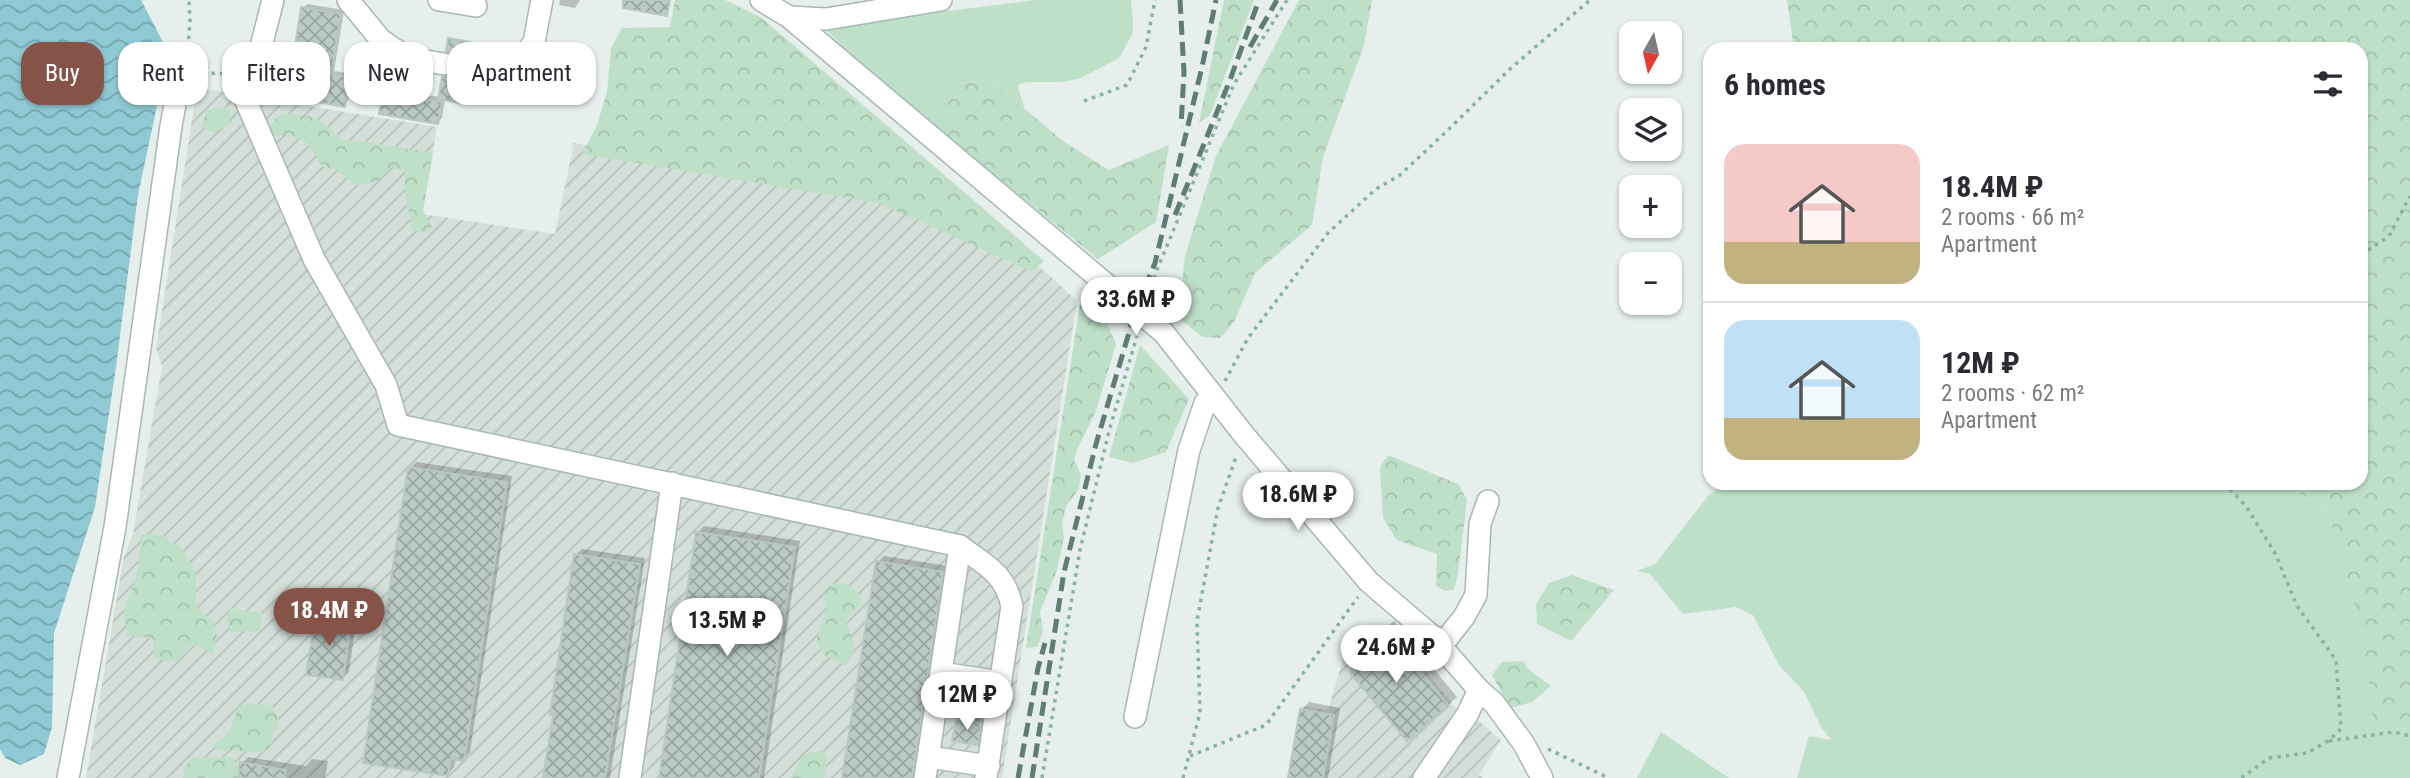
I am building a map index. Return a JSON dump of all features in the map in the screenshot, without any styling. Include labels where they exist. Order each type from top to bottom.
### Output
[{"type":"street","points":[[262,42],[273,0]]},
{"type":"street","points":[[348,0],[381,40],[408,58],[444,64]]},
{"type":"street","points":[[439,0],[476,6]]},
{"type":"street","points":[[534,42],[542,0]]},
{"type":"street","points":[[761,0],[789,17],[1164,333],[1244,435],[1369,582],[1431,635],[1479,690],[1494,703],[1524,744],[1542,778]]},
{"type":"street","points":[[789,17],[826,19],[941,0]]},
{"type":"street","points":[[68,778],[115,527],[175,105]]},
{"type":"street","points":[[248,105],[314,259],[386,385],[398,425],[960,546],[1000,576],[1009,592],[1012,606],[988,772],[927,768],[960,546]]},
{"type":"street","points":[[1135,717],[1189,450],[1205,404],[1213,396]]},
{"type":"street","points":[[630,778],[673,484]]},
{"type":"street","points":[[1441,646],[1464,617],[1476,595],[1480,524],[1488,501]]},
{"type":"street","points":[[942,673],[1001,682]]},
{"type":"street","points":[[1424,778],[1467,715],[1479,690]]},
{"type":"path","points":[[188,42],[189,0]]},
{"type":"path","points":[[1084,101],[1127,85],[1146,47],[1155,0]]},
{"type":"path","points":[[1042,778],[1080,550],[1141,314],[1234,84],[1287,0]]},
{"type":"path","points":[[1213,396],[1229,375],[1248,338],[1328,233],[1376,188],[1399,175],[1510,69],[1590,0]]},
{"type":"path","points":[[2368,250],[2389,236],[2410,196]]},
{"type":"path","points":[[1183,778],[1200,713],[1197,621],[1206,566],[1219,508],[1244,435]]},
{"type":"path","points":[[2231,490],[2246,506],[2275,553],[2297,606],[2336,660],[2341,729],[2308,753],[2269,758],[2241,778]]},
{"type":"path","points":[[1190,755],[1266,725],[1369,582]]},
{"type":"path","points":[[2328,741],[2394,732],[2410,736]]},
{"type":"path","points":[[1524,744],[1541,745],[1609,778]]},
{"type":"shaded area","points":[[208,90],[222,92],[222,105],[302,105],[437,127],[422,214],[555,234],[574,143],[885,197],[1042,269],[1077,301],[1002,778],[86,778],[124,556],[133,534],[162,366],[156,349],[194,105],[208,105]]},
{"type":"shaded area","points":[[1389,627],[1459,712],[1480,722],[1501,740],[1479,775],[1483,778],[1288,778],[1301,706],[1328,710],[1344,657],[1375,628]]},
{"type":"green space","points":[[675,0],[725,0],[762,18],[1044,261],[1032,272],[879,203],[582,154],[597,125],[607,92],[611,48],[622,28],[670,27]]},
{"type":"green space","points":[[1035,0],[1131,0],[1132,35],[1119,58],[1081,78],[1063,82],[1019,84],[1025,109],[991,80],[956,83],[938,129],[877,80],[827,31],[876,20]]},
{"type":"green space","points":[[1224,0],[1254,0],[1210,115],[1199,123]]},
{"type":"green space","points":[[1299,0],[1372,0],[1364,45],[1323,157],[1312,225],[1255,273],[1234,322],[1220,338],[1203,337],[1178,318],[1185,256],[1216,156]]},
{"type":"green space","points":[[1787,0],[2410,0],[2410,728],[2374,730],[2362,632],[2327,510],[2295,490],[2368,490],[2368,42],[1793,42]]},
{"type":"green space","points":[[991,80],[1063,141],[1109,170],[1169,145],[1156,222],[1098,259],[938,129],[956,83]]},
{"type":"green space","points":[[220,107],[230,110],[232,123],[213,133],[201,127],[208,109]]},
{"type":"green space","points":[[281,113],[316,117],[342,140],[433,153],[423,211],[432,227],[425,233],[412,230],[405,193],[405,172],[392,167],[378,181],[356,185],[337,170],[322,167],[303,140],[290,136],[270,136],[268,128]]},
{"type":"green space","points":[[1081,298],[1099,306],[1116,344],[1096,411],[1074,460],[1081,474],[1079,489],[1067,505],[1062,521],[1064,538],[1057,570],[1040,612],[1043,632],[1037,647],[1026,648]]},
{"type":"green space","points":[[1140,345],[1189,399],[1166,452],[1133,463],[1109,457]]},
{"type":"green space","points":[[1388,455],[1458,484],[1467,500],[1454,590],[1445,591],[1436,586],[1437,554],[1397,540],[1383,518],[1380,467]]},
{"type":"green space","points":[[1716,490],[2295,490],[2327,510],[2362,632],[2374,730],[2410,728],[2410,778],[1797,778],[1809,736],[1831,740],[1821,727],[1804,692],[1779,665],[1753,615],[1736,607],[1683,614],[1650,574],[1637,571],[1655,564],[1708,496]]},
{"type":"green space","points":[[142,534],[162,535],[181,548],[196,573],[196,607],[213,622],[217,632],[213,654],[192,643],[178,661],[155,659],[153,638],[127,636],[124,609],[136,578]]},
{"type":"green space","points":[[1572,575],[1614,590],[1571,641],[1537,624],[1536,604],[1549,583]]},
{"type":"green space","points":[[845,583],[861,596],[861,604],[846,620],[855,648],[846,666],[825,656],[816,643],[826,609],[823,595],[831,584]]},
{"type":"green space","points":[[230,608],[262,613],[260,631],[230,632],[226,620]]},
{"type":"green space","points":[[1523,661],[1528,669],[1551,686],[1532,702],[1510,708],[1492,675],[1502,662]]},
{"type":"green space","points":[[245,704],[272,705],[280,723],[272,734],[272,745],[262,753],[218,750],[213,746],[229,733],[238,707]]},
{"type":"green space","points":[[1661,732],[1729,778],[1637,778]]},
{"type":"green space","points":[[823,751],[827,758],[824,778],[791,778],[802,756]]},
{"type":"green space","points":[[229,757],[235,760],[246,778],[184,778],[184,767],[193,758]]},
{"type":"water","points":[[0,0],[141,0],[163,42],[118,42],[118,105],[157,105],[138,195],[95,507],[54,633],[52,727],[44,754],[20,765],[5,758],[0,749]]},
{"type":"building","points":[[623,0],[670,0],[667,16],[623,8]]},
{"type":"building","points":[[301,7],[341,14],[331,74],[344,77],[345,107],[330,104],[330,42],[296,42]]},
{"type":"building","points":[[448,38],[471,42],[447,42]]},
{"type":"building","points":[[447,75],[447,101],[438,99],[442,77]]},
{"type":"building","points":[[433,100],[442,102],[438,124],[379,114],[381,105],[433,105]]},
{"type":"building","points":[[408,467],[507,482],[464,761],[451,759],[448,776],[363,763]]},
{"type":"building","points":[[696,532],[795,547],[759,778],[659,778]]},
{"type":"building","points":[[574,554],[640,564],[605,778],[543,778],[553,716],[550,715]]},
{"type":"building","points":[[876,561],[943,572],[912,778],[842,778]]},
{"type":"building","points":[[315,616],[351,621],[343,680],[306,675]]},
{"type":"building","points":[[1385,628],[1449,706],[1407,741],[1351,674],[1353,654]]},
{"type":"building","points":[[1300,709],[1334,715],[1323,778],[1288,778]]},
{"type":"building","points":[[956,719],[981,723],[978,745],[952,741]]},
{"type":"building","points":[[240,762],[286,770],[285,778],[238,778]]},
{"type":"railway","points":[[1180,0],[1184,72],[1181,126]]},
{"type":"railway","points":[[1032,778],[1064,572],[1096,444],[1136,309],[1155,263],[1216,0]]},
{"type":"railway","points":[[1175,215],[1230,80],[1259,0]]},
{"type":"railway","points":[[1250,47],[1277,0]]},
{"type":"railway","points":[[1018,778],[1045,643]]}]
